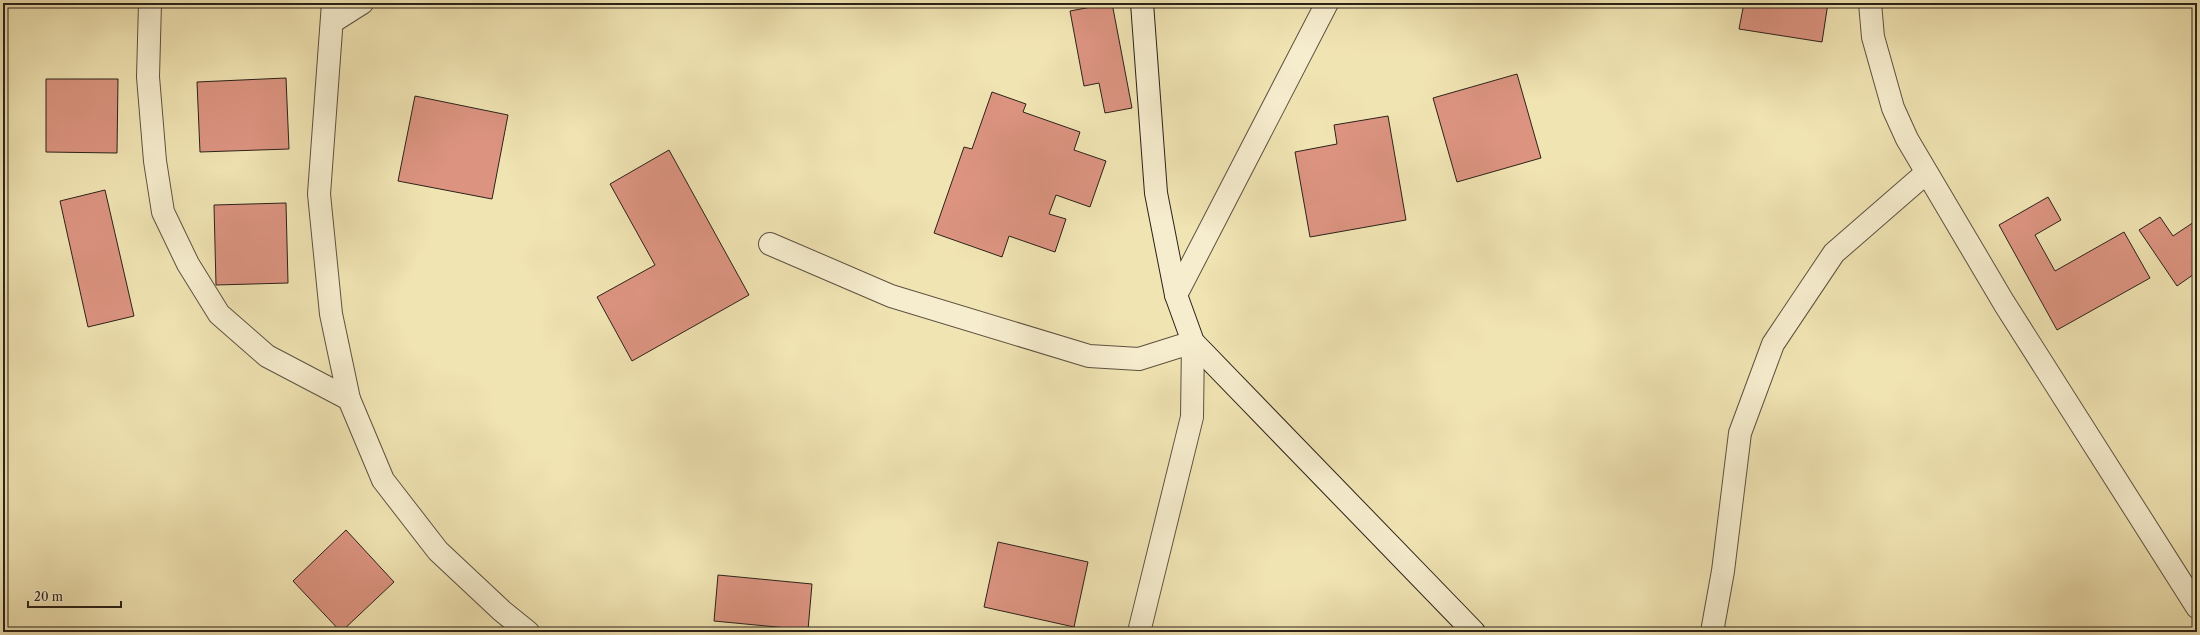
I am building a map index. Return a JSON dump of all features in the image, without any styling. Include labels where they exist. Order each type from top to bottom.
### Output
[{"type":"street","points":[[150,3],[148,77],[155,161],[163,212],[188,264],[219,314],[267,356],[349,399]]},
{"type":"street","points":[[362,3],[333,13],[319,194],[331,314],[349,399],[383,480],[438,551],[502,611],[528,632]]},
{"type":"street","points":[[1139,632],[1192,417],[1193,342],[1176,295],[1156,193],[1142,3]]},
{"type":"street","points":[[1176,295],[1327,3]]},
{"type":"street","points":[[1870,3],[1873,37],[1893,108],[1907,139],[2004,303],[2197,607]]},
{"type":"street","points":[[1712,632],[1723,571],[1740,433],[1773,344],[1834,253],[1926,173]]},
{"type":"street","points":[[770,244],[891,296],[1089,356],[1139,358],[1193,342]]},
{"type":"street","points":[[1193,342],[1474,632]]},
{"type":"building","points":[[800,3],[812,3],[811,7]]},
{"type":"building","points":[[1112,3],[1132,108],[1105,113],[1099,83],[1084,86],[1070,11]]},
{"type":"building","points":[[1744,3],[1828,3],[1822,42],[1739,29]]},
{"type":"building","points":[[1517,74],[1541,158],[1457,182],[1433,98]]},
{"type":"building","points":[[286,78],[289,149],[200,152],[197,82]]},
{"type":"building","points":[[46,79],[118,79],[117,153],[46,152]]},
{"type":"building","points":[[992,92],[1026,104],[1023,112],[1080,132],[1074,150],[1106,161],[1090,207],[1056,195],[1049,214],[1066,219],[1055,252],[1009,236],[1002,257],[934,233],[964,147],[972,149]]},
{"type":"building","points":[[415,96],[508,115],[492,199],[398,181]]},
{"type":"building","points":[[1388,116],[1406,220],[1310,237],[1295,152],[1337,144],[1334,125]]},
{"type":"building","points":[[669,150],[749,295],[632,361],[597,297],[655,265],[610,184]]},
{"type":"building","points":[[2197,159],[2197,168],[2193,161]]},
{"type":"building","points":[[105,190],[134,316],[88,327],[60,201]]},
{"type":"building","points":[[2048,197],[2061,220],[2035,235],[2055,271],[2124,232],[2150,278],[2057,330],[1999,225]]},
{"type":"building","points":[[286,203],[288,283],[216,285],[214,205]]},
{"type":"building","points":[[2160,217],[2173,236],[2197,220],[2197,272],[2177,286],[2139,230]]},
{"type":"building","points":[[346,530],[394,582],[341,632],[293,581]]},
{"type":"building","points":[[998,542],[1088,562],[1074,627],[984,607]]},
{"type":"building","points":[[718,575],[812,584],[808,630],[714,621]]}]
